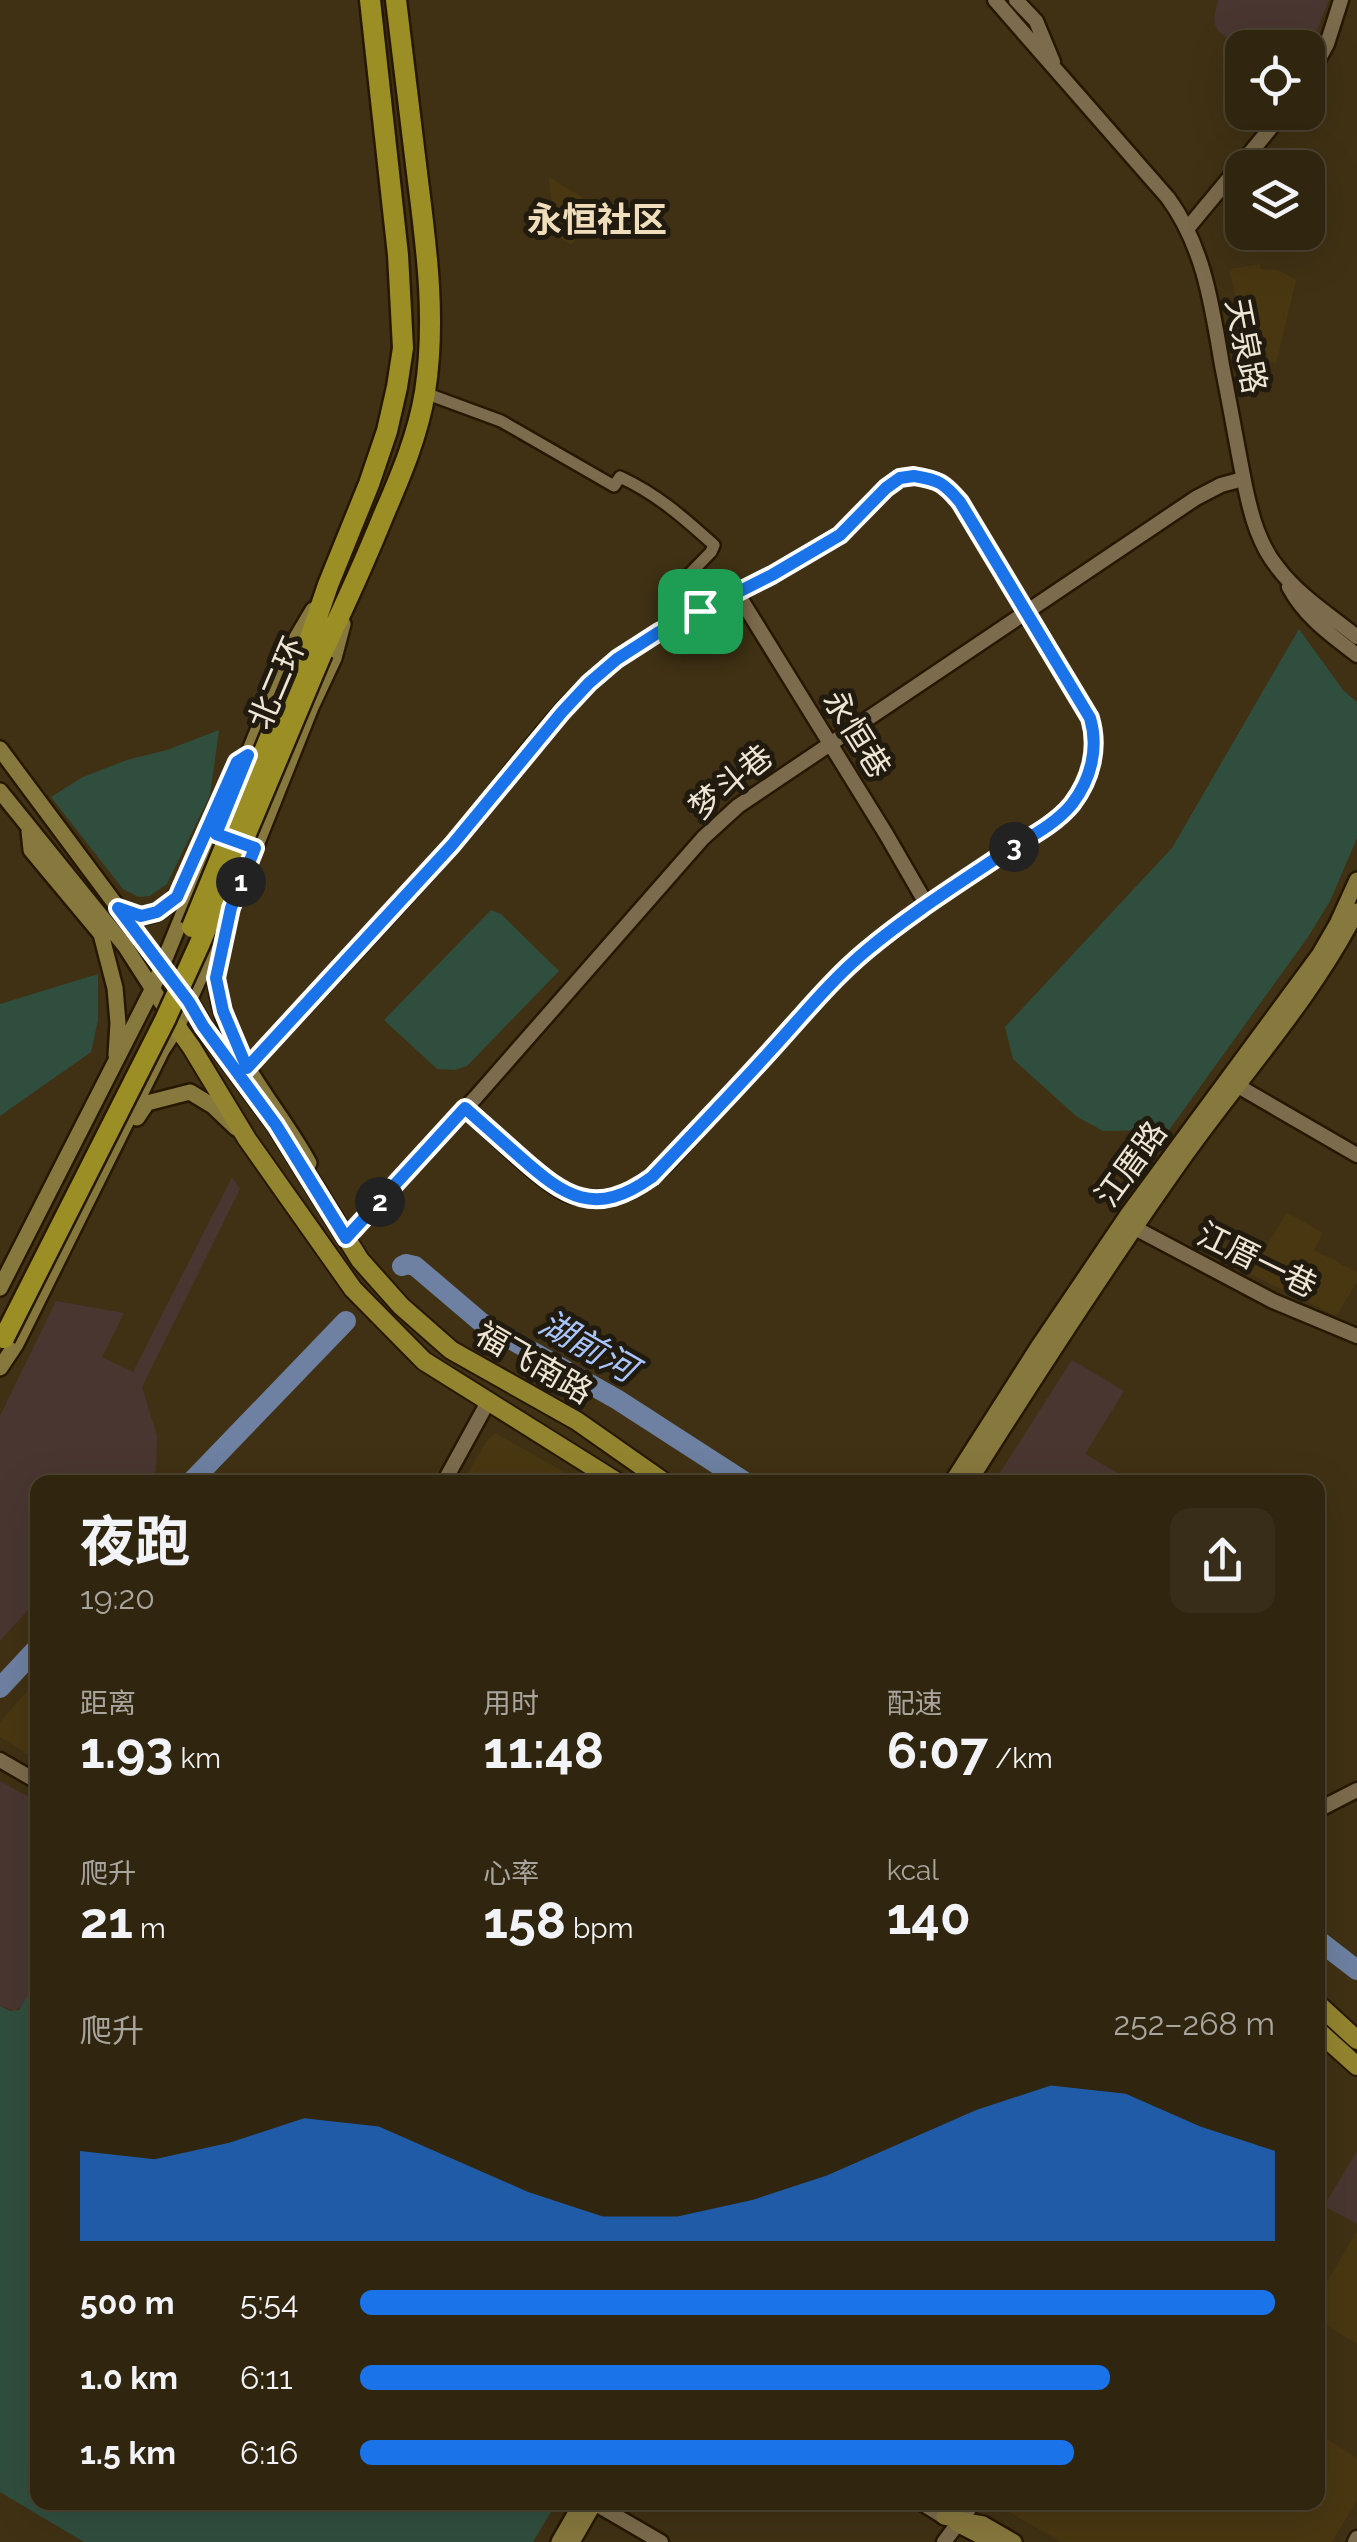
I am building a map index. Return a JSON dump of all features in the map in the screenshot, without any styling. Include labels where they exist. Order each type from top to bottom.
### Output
[{"type":"highway","name":"北二环","points":[[2,1343],[172,1004],[314,650],[328,586],[387,431],[402,348],[398,255],[370,0]]},
{"type":"highway","name":"北二环","points":[[0,1316],[160,998],[314,650],[354,587],[416,435],[425,393],[430,334],[426,251],[396,0]]},
{"type":"main road","points":[[0,1288],[153,988],[294,642],[328,586]]},
{"type":"main road","points":[[0,1368],[16,1344],[162,1050],[177,1028],[334,658],[354,587]]},
{"type":"main road","name":"福飞南路","points":[[0,749],[276,1125],[360,1260],[401,1306],[450,1350],[576,1421],[654,1475]]},
{"type":"main road","points":[[118,908],[141,916],[157,912],[177,897],[237,762],[248,755]]},
{"type":"main road","name":"福飞南路","points":[[0,791],[114,931],[247,1139],[353,1289],[424,1361],[606,1475]]},
{"type":"main road","points":[[28,827],[31,850],[101,934],[116,988],[115,1064]]},
{"type":"main road","points":[[216,834],[255,848]]},
{"type":"main road","name":"江厝路","points":[[956,1475],[1128,1214],[1318,955],[1357,880]]},
{"type":"main road","points":[[231,908],[216,978],[223,1011],[247,1068],[296,1138],[346,1238]]},
{"type":"main road","name":"江厝路","points":[[974,1475],[1135,1228],[1308,990],[1357,911]]},
{"type":"main road","points":[[90,1193],[147,1102],[190,1092],[213,1106],[247,1139]]},
{"type":"main road","points":[[87,1118],[120,1135]]},
{"type":"main road","points":[[1325,2010],[1357,2040]]},
{"type":"main road","points":[[1325,2038],[1357,2066]]},
{"type":"main road","points":[[559,2542],[577,2510]]},
{"type":"main road","points":[[572,2542],[591,2510]]},
{"type":"main road","points":[[955,2520],[992,2542]]},
{"type":"main road","points":[[955,2520],[983,2524],[1014,2542]]},
{"type":"street","name":"天泉路","points":[[996,0],[1168,198],[1187,228],[1210,296],[1257,530],[1282,574],[1357,637]]},
{"type":"street","name":"天泉路","points":[[1016,0],[1036,22],[1056,72]]},
{"type":"street","points":[[1325,48],[1341,0]]},
{"type":"street","points":[[1187,228],[1269,130]]},
{"type":"street","points":[[425,393],[500,421],[614,486],[620,476],[649,490],[685,518],[714,545],[676,588],[672,602],[700,611]]},
{"type":"street","points":[[247,1068],[452,845],[562,712],[617,659],[659,632],[840,535],[900,478],[934,479],[946,485],[1090,718],[1096,737],[1092,761],[1085,783],[1070,806],[866,951],[816,998],[652,1177],[635,1189],[600,1199],[568,1194],[465,1108]]},
{"type":"street","name":"梦斗巷","points":[[346,1238],[704,838],[754,793],[1196,498],[1244,479]]},
{"type":"street","points":[[1282,574],[1309,615],[1357,655]]},
{"type":"street","name":"永恒巷","points":[[736,593],[927,905]]},
{"type":"street","points":[[1238,1086],[1357,1155]]},
{"type":"street","name":"江厝一巷","points":[[1135,1228],[1273,1301],[1357,1336]]},
{"type":"street","points":[[448,1475],[489,1400]]},
{"type":"street","points":[[0,1760],[30,1777]]},
{"type":"street","points":[[1325,1806],[1357,1790]]},
{"type":"street","points":[[607,2510],[661,2542]]},
{"type":"street","points":[[936,2510],[955,2520]]},
{"type":"street","points":[[944,2542],[955,2520],[966,2510]]},
{"type":"shaded area","points":[[1218,0],[1329,0],[1317,30],[1225,30],[1225,36],[1218,31],[1214,17]]},
{"type":"shaded area","points":[[549,177],[595,205],[572,245],[554,235]]},
{"type":"shaded area","points":[[1260,264],[1261,269],[1278,270],[1296,280],[1276,364],[1248,353],[1229,269]]},
{"type":"shaded area","points":[[232,1177],[240,1189],[142,1387],[157,1436],[156,1470],[151,1475],[30,1475],[30,1608],[0,1641],[0,1416],[56,1301],[124,1313],[102,1357],[133,1372]]},
{"type":"shaded area","points":[[1287,1212],[1323,1233],[1314,1250],[1357,1272],[1357,1282],[1336,1316],[1250,1274]]},
{"type":"shaded area","points":[[1072,1360],[1124,1391],[1085,1454],[1121,1475],[998,1475]]},
{"type":"shaded area","points":[[495,1433],[570,1475],[467,1475]]},
{"type":"shaded area","points":[[30,1688],[30,1756],[0,1737],[0,1722]]},
{"type":"shaded area","points":[[0,1781],[30,1798],[30,1992],[15,2011],[0,2006]]},
{"type":"shaded area","points":[[1357,2151],[1357,2224],[1325,2204]]},
{"type":"shaded area","points":[[1357,2231],[1357,2344],[1325,2324],[1325,2285]]},
{"type":"shaded area","points":[[1325,2437],[1357,2458],[1357,2500],[1332,2542],[1061,2542],[1006,2510],[1325,2510]]},
{"type":"green space","points":[[1299,629],[1343,690],[1357,702],[1357,838],[1330,901],[1308,937],[1169,1130],[1103,1131],[1076,1116],[1013,1059],[1005,1027],[1172,848]]},
{"type":"green space","points":[[219,730],[210,795],[167,884],[150,896],[139,897],[123,889],[51,797],[83,777]]},
{"type":"green space","points":[[491,910],[501,914],[559,971],[467,1066],[437,1069],[384,1020]]},
{"type":"green space","points":[[98,974],[98,1020],[91,1052],[0,1116],[0,1004]]},
{"type":"green space","points":[[30,1991],[30,2510],[0,2492],[0,2006],[19,2010]]},
{"type":"green space","points":[[30,2510],[552,2510],[533,2542],[84,2542]]},
{"type":"waterway","name":"湖前河","points":[[402,1266],[415,1266],[482,1323],[618,1400],[734,1475]]},
{"type":"waterway","name":"湖前河","points":[[198,1475],[346,1321]]},
{"type":"waterway","name":"湖前河","points":[[0,1688],[30,1656]]},
{"type":"waterway","name":"湖前河","points":[[1325,1945],[1357,1970]]},
{"type":"district","name":"永恒社区","points":[[597,220]]},
{"type":"route","points":[[900,478],[934,479],[946,485],[960,502],[1090,718],[1096,737],[1085,783],[1070,806],[1050,823],[950,888],[866,951],[816,998],[652,1177],[635,1189],[600,1199],[568,1194],[533,1169],[465,1108],[346,1238],[276,1125],[118,908],[141,916],[157,912],[177,897],[237,762],[248,755],[216,834],[255,848],[231,908],[216,978],[223,1011],[247,1068],[452,845],[589,683],[617,659],[700,611],[840,535],[900,478]]}]
